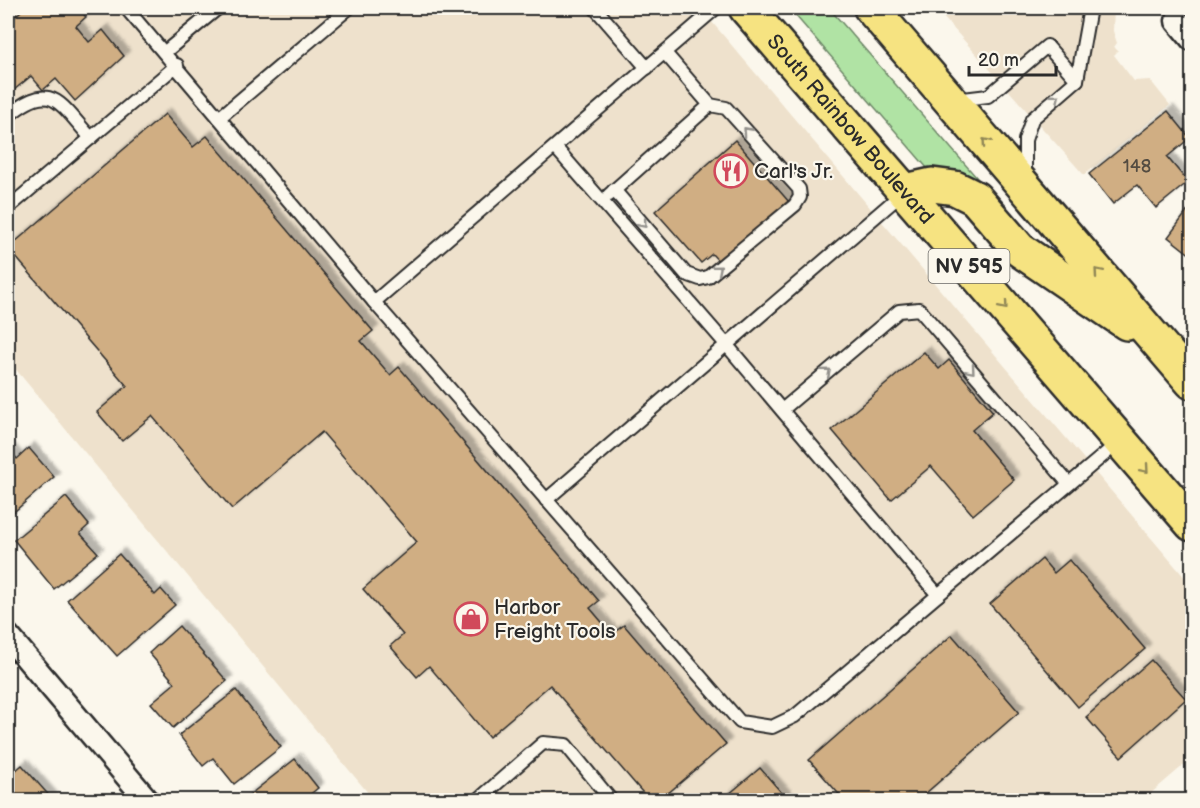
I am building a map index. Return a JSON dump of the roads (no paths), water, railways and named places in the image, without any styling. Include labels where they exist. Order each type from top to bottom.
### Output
[{"type":"main road","name":"South Rainbow Boulevard","points":[[746,8],[1192,524]]},
{"type":"main road","points":[[871,8],[1192,382]]},
{"type":"main road","points":[[905,191],[932,185],[955,188],[975,198],[1020,250],[1163,348]]},
{"type":"street","points":[[1177,21],[1192,39]]},
{"type":"street","points":[[8,636],[147,801]]},
{"type":"lane","points":[[126,8],[177,65],[374,302],[740,722],[772,727],[795,716],[1121,440]]},
{"type":"lane","points":[[165,52],[218,8]]},
{"type":"lane","points":[[219,118],[349,8]]},
{"type":"lane","points":[[595,8],[647,68]]},
{"type":"lane","points":[[374,302],[716,8]]},
{"type":"lane","points":[[1025,186],[1025,140],[1032,119],[1077,80],[1090,8]]},
{"type":"lane","points":[[950,100],[988,96],[1047,46],[1077,80]]},
{"type":"lane","points":[[614,190],[671,258],[691,278],[708,277],[795,205],[800,196],[799,189],[726,108],[710,105],[664,53]]},
{"type":"lane","points":[[8,208],[177,65]]},
{"type":"lane","points":[[8,116],[26,100],[42,96],[53,99],[90,138]]},
{"type":"lane","points":[[602,201],[710,105]]},
{"type":"lane","points":[[555,147],[725,343],[938,595]]},
{"type":"lane","points":[[546,500],[725,343],[905,191]]},
{"type":"lane","points":[[660,268],[671,258]]},
{"type":"lane","points":[[782,410],[899,311],[919,309],[1069,484]]},
{"type":"lane","points":[[478,801],[543,743],[566,745],[611,801]]},
{"type":"place","name":"Carl's Jr.","points":[[731,171]]},
{"type":"place","name":"Harbor Freight Tools","points":[[471,619]]}]
